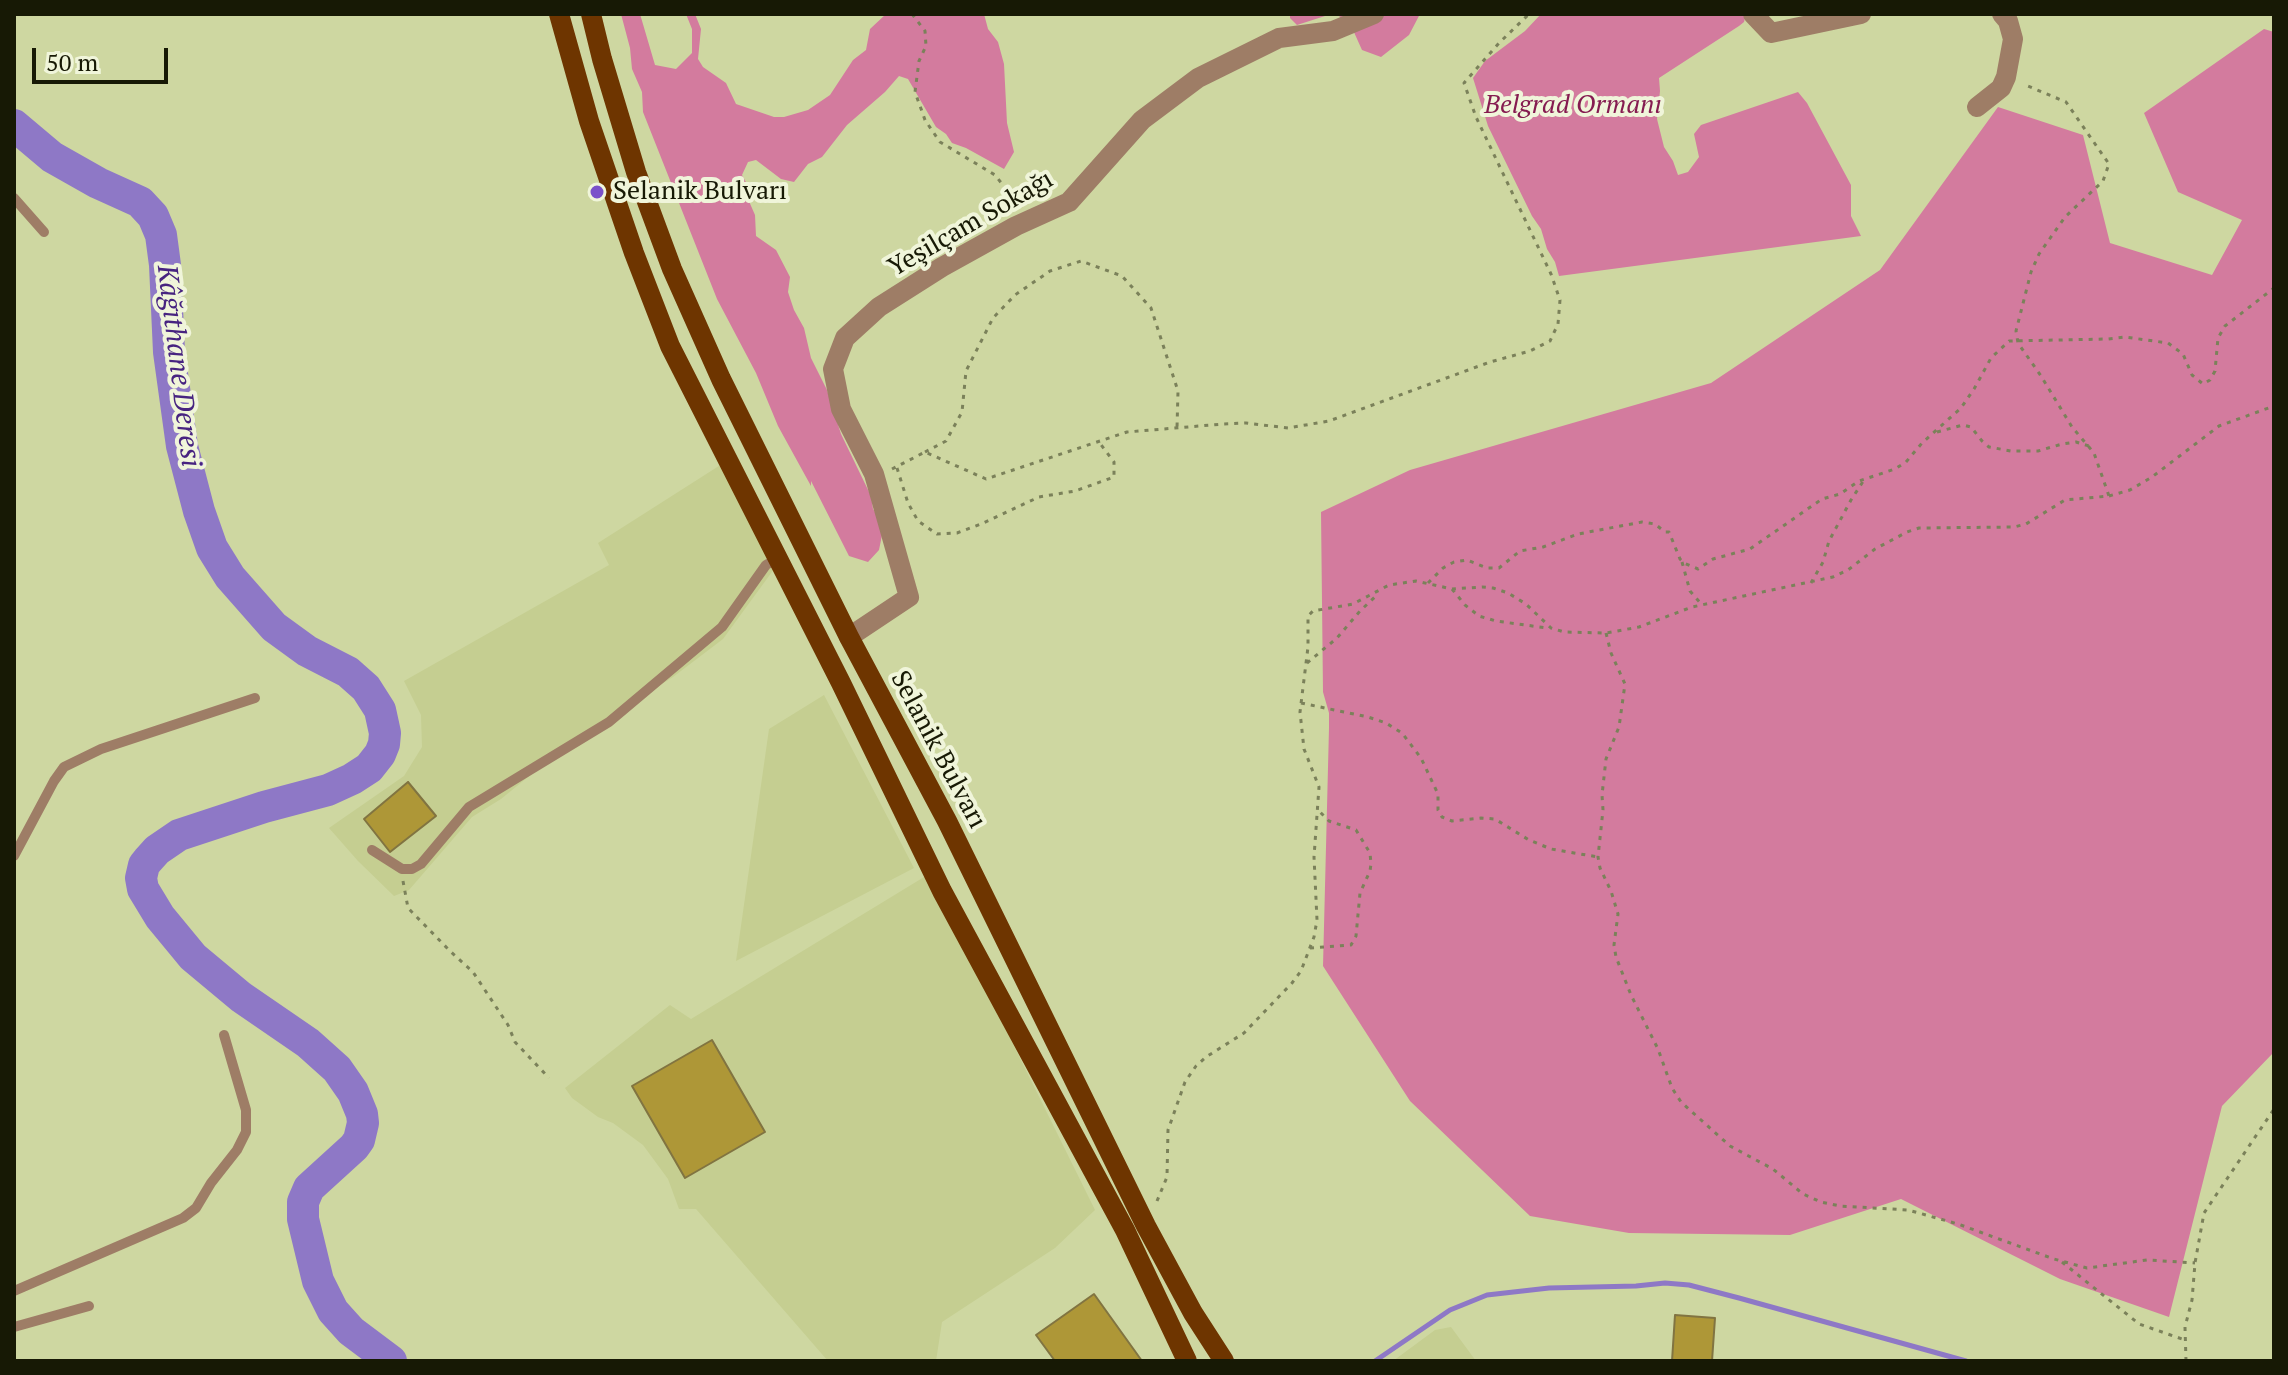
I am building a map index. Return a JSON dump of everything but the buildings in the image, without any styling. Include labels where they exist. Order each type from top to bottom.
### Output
[{"type":"main road","points":[[559,14],[589,121],[670,346],[841,683],[942,891],[1125,1230],[1187,1361]]},
{"type":"main road","name":"Selanik Bulvarı","points":[[591,14],[636,172],[672,269],[721,379],[849,637],[947,821],[1146,1226],[1193,1313],[1224,1361]]},
{"type":"street","name":"Yeşilçam Sokağı","points":[[849,637],[909,597],[874,474],[841,409],[833,369],[845,338],[879,307],[942,267],[1021,223],[1069,202],[1142,120],[1198,78],[1279,38],[1333,31],[1374,14]]},
{"type":"street","points":[[1753,14],[1771,33],[1861,14]]},
{"type":"street","points":[[1977,107],[2001,88],[2006,77],[2013,39],[2008,21],[2002,14]]},
{"type":"lane","points":[[14,198],[44,232]]},
{"type":"lane","points":[[372,850],[402,869],[412,869],[421,864],[469,807],[609,722],[722,627],[766,565],[778,558]]},
{"type":"lane","points":[[14,856],[64,767],[101,749],[255,698]]},
{"type":"lane","points":[[14,1291],[183,1218],[196,1208],[246,1132],[246,1110],[224,1035]]},
{"type":"lane","points":[[14,1327],[89,1306]]},
{"type":"path","points":[[912,14],[925,31],[926,46],[919,61],[915,92],[925,120],[940,142],[995,175],[1010,194],[1021,223]]},
{"type":"path","points":[[925,452],[986,479],[1127,432],[1246,423],[1288,428],[1329,421],[1490,362],[1530,351],[1550,341],[1558,324],[1560,300],[1551,274],[1476,117],[1464,83],[1529,14]]},
{"type":"path","points":[[2006,77],[2066,102],[2109,164],[2103,181],[2065,217],[2039,254],[2031,272],[2016,331],[2017,341],[2072,427],[2089,446],[2100,466],[2109,496]]},
{"type":"path","points":[[874,474],[897,468],[946,441],[962,412],[966,371],[993,318],[1015,295],[1050,271],[1081,261],[1122,276],[1151,308],[1178,391],[1177,428]]},
{"type":"path","points":[[1682,561],[1698,569],[1713,559],[1750,549],[1822,499],[1840,494],[1865,479],[1906,462],[1961,408],[1991,358],[2009,341],[2125,337],[2168,343],[2183,354],[2194,379],[2203,384],[2210,380],[2215,371],[2218,338],[2225,326],[2274,288]]},
{"type":"path","points":[[1452,589],[1479,616],[1496,621],[1564,632],[1606,633],[1639,627],[1702,605],[1833,577],[1848,570],[1875,549],[1919,528],[2014,527],[2026,524],[2065,500],[2109,496],[2130,490],[2219,426],[2274,406]]},
{"type":"path","points":[[1933,433],[1963,425],[1971,427],[1989,447],[2011,451],[2038,451],[2076,442],[2089,446]]},
{"type":"path","points":[[897,468],[908,503],[918,521],[937,534],[957,533],[1039,497],[1075,491],[1114,477],[1114,462],[1099,442]]},
{"type":"path","points":[[1811,583],[1823,562],[1829,541],[1865,479]]},
{"type":"path","points":[[1428,583],[1454,562],[1467,560],[1487,568],[1499,568],[1520,551],[1543,547],[1578,534],[1642,522],[1655,524],[1669,532],[1682,561],[1690,591],[1702,605]]},
{"type":"path","points":[[1146,1226],[1167,1177],[1168,1130],[1185,1082],[1196,1066],[1244,1033],[1277,998],[1301,971],[1310,948],[1317,920],[1314,857],[1319,787],[1304,749],[1300,712],[1307,663],[1308,616],[1313,611],[1353,604],[1403,582],[1428,583],[1452,589],[1482,587],[1508,593],[1526,604],[1551,628]]},
{"type":"path","points":[[1307,663],[1344,632],[1360,611],[1383,590]]},
{"type":"path","points":[[1606,633],[1625,684],[1619,727],[1606,759],[1598,857],[1618,914],[1614,945],[1616,957],[1658,1049],[1672,1088],[1681,1102],[1730,1146],[1773,1169],[1803,1194],[1821,1202],[1908,1210],[2087,1268],[2147,1260],[2195,1263]]},
{"type":"path","points":[[1301,703],[1368,717],[1402,733],[1421,758],[1438,794],[1438,810],[1442,817],[1452,821],[1495,819],[1540,845],[1598,857]]},
{"type":"path","points":[[1310,948],[1351,945],[1356,936],[1360,893],[1371,864],[1370,853],[1356,830],[1329,821],[1318,810]]},
{"type":"path","points":[[402,869],[408,908],[473,972],[508,1025],[515,1042],[549,1078]]},
{"type":"path","points":[[2186,1361],[2185,1327],[2192,1300],[2204,1213],[2274,1109]]},
{"type":"path","points":[[2059,1260],[2139,1324],[2185,1340]]},
{"type":"shaded area","points":[[722,464],[777,565],[723,639],[673,677],[576,738],[501,799],[472,817],[409,890],[394,896],[329,828],[404,776],[422,747],[421,715],[404,681],[609,565],[598,543]]},
{"type":"shaded area","points":[[824,695],[914,868],[736,961],[769,729]]},
{"type":"shaded area","points":[[929,874],[1095,1210],[1055,1248],[942,1322],[936,1361],[828,1361],[696,1209],[679,1209],[668,1179],[643,1145],[572,1098],[565,1088],[670,1005],[691,1019]]},
{"type":"shaded area","points":[[1451,1327],[1476,1361],[1393,1361],[1435,1330]]},
{"type":"green space","points":[[621,14],[640,14],[655,65],[676,69],[692,53],[692,29],[686,14],[695,14],[701,29],[698,59],[703,67],[726,83],[736,104],[774,117],[808,110],[830,95],[853,60],[866,50],[870,29],[886,14],[984,14],[988,29],[998,42],[1004,64],[1007,123],[1014,152],[1004,169],[952,143],[936,127],[908,79],[899,76],[847,125],[822,157],[808,164],[794,182],[781,179],[756,160],[748,162],[742,175],[755,215],[756,236],[776,250],[790,277],[788,292],[804,328],[811,358],[827,390],[841,434],[871,496],[882,535],[879,550],[868,562],[849,556],[811,481],[811,486],[778,426],[756,373],[717,299],[643,112],[642,92],[632,69]]},
{"type":"green space","points":[[1290,14],[1420,14],[1409,35],[1381,57],[1362,50],[1353,30],[1339,16],[1325,16],[1297,25]]},
{"type":"green space","name":"Belgrad Ormanı","points":[[1541,14],[1746,14],[1739,26],[1659,78],[1657,119],[1664,147],[1678,175],[1688,172],[1699,157],[1694,134],[1701,125],[1798,92],[1851,185],[1851,216],[1861,236],[1559,276],[1541,229],[1488,126],[1473,78],[1485,61],[1525,31]]},
{"type":"green space","points":[[2264,29],[2274,32],[2274,1052],[2222,1106],[2169,1317],[2060,1279],[1901,1199],[1790,1235],[1629,1233],[1530,1216],[1410,1101],[1323,966],[1329,713],[1323,692],[1321,512],[1410,470],[1711,383],[1880,270],[1998,107],[2083,135],[2110,243],[2212,275],[2242,220],[2178,192],[2144,113]]},
{"type":"waterway","name":"Kâğıthane Deresi","points":[[14,125],[52,157],[140,202],[153,216],[161,235],[165,265],[169,352],[182,446],[212,548],[230,577],[274,627],[307,651],[348,672],[366,688],[380,710],[384,744],[369,768],[328,790],[179,835],[148,860],[141,878],[143,889],[160,917],[193,957],[241,997],[308,1043],[337,1069],[353,1092],[362,1114],[359,1140],[309,1188],[303,1202],[303,1219],[318,1281],[333,1311],[351,1331],[391,1361]]},
{"type":"waterway","points":[[1375,1361],[1450,1310],[1487,1295],[1549,1288],[1665,1283],[1689,1285],[1966,1361]]},
{"type":"place","name":"Selanik Bulvarı","points":[[597,192]]}]
